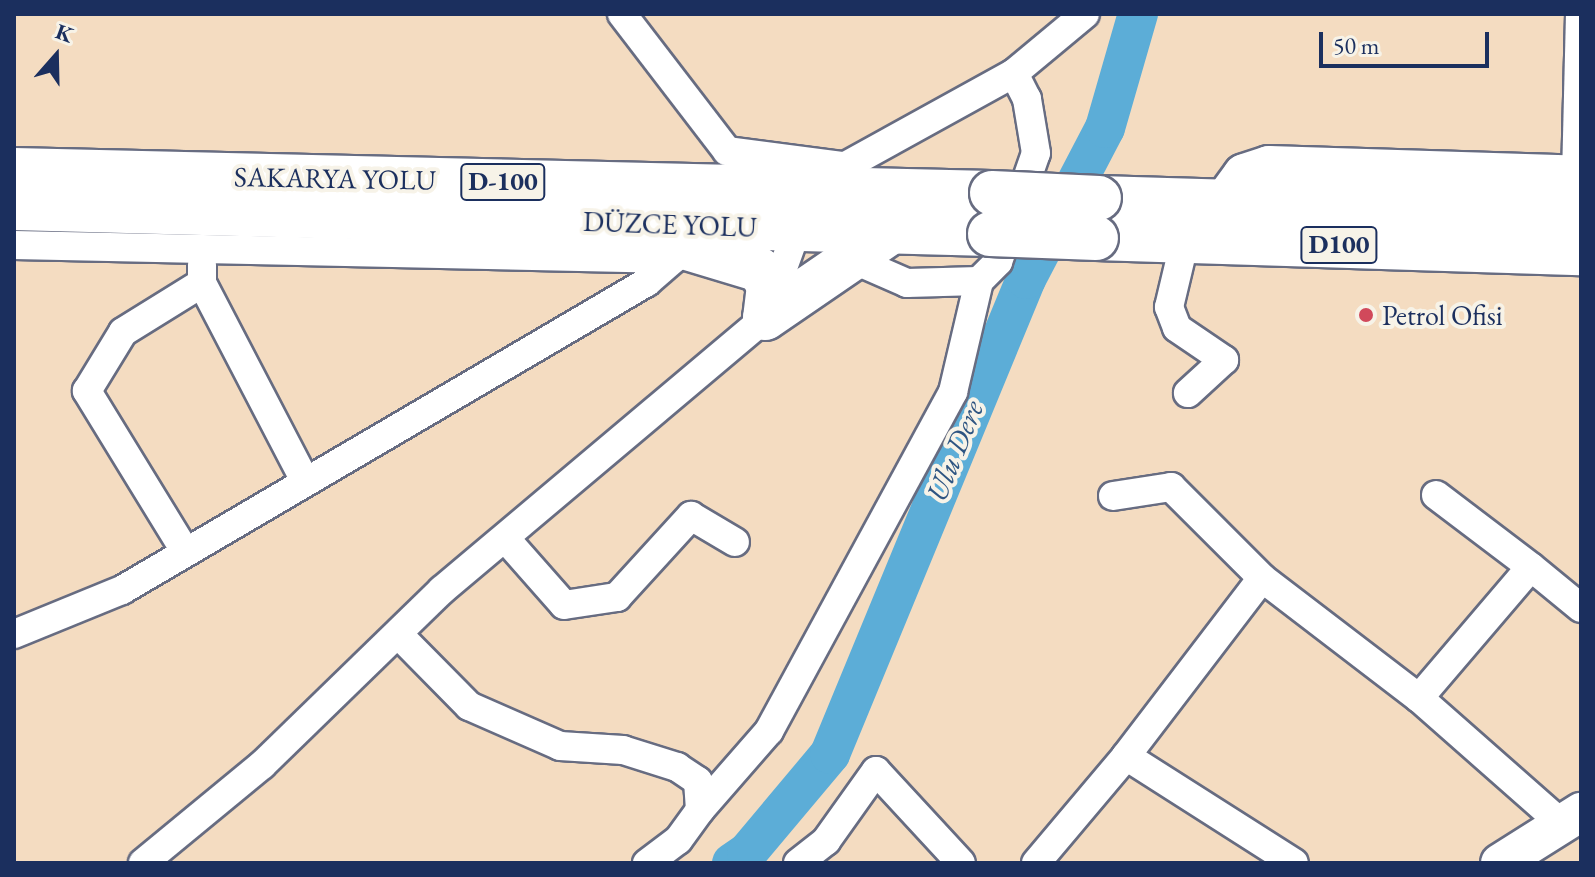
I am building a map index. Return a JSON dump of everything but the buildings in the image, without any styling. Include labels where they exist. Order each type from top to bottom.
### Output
[{"type":"highway","name":"D100","points":[[991,214],[1098,218],[1226,202],[1579,169]]},
{"type":"highway","name":"SAKARYA YOLU","points":[[14,170],[800,209],[991,214]]},
{"type":"highway","name":"DÜZCE YOLU","points":[[14,208],[602,222],[692,244],[800,209],[892,231],[991,214]]},
{"type":"highway","name":"D100","points":[[1098,218],[1185,240],[1581,253]]},
{"type":"highway","points":[[765,318],[892,231]]},
{"type":"highway","points":[[692,244],[760,270],[769,286],[765,318]]},
{"type":"main road","points":[[1500,863],[1571,818]]},
{"type":"street","points":[[622,14],[727,151],[843,166]]},
{"type":"street","points":[[1579,169],[1580,14]]},
{"type":"street","points":[[143,863],[262,765],[398,634],[505,538],[765,318],[800,209],[843,166],[1014,73],[1079,17]]},
{"type":"street","points":[[647,863],[678,840],[769,731],[953,392],[979,281],[998,262],[1036,153],[1027,99],[1014,73]]},
{"type":"street","points":[[1185,240],[1169,307],[1177,328],[1224,360],[1188,393]]},
{"type":"street","points":[[14,245],[201,253],[692,244]]},
{"type":"street","points":[[14,634],[122,590],[304,479],[647,282],[692,244]]},
{"type":"street","points":[[201,253],[202,283],[304,479]]},
{"type":"street","points":[[852,259],[907,283],[979,281]]},
{"type":"street","points":[[185,551],[87,391],[123,332],[202,283]]},
{"type":"street","points":[[1113,496],[1171,487],[1262,578],[1571,818]]},
{"type":"street","points":[[1436,495],[1581,608]]},
{"type":"street","points":[[505,538],[564,605],[617,597],[691,516],[735,542]]},
{"type":"street","points":[[1419,698],[1531,567]]},
{"type":"street","points":[[1036,863],[1126,756],[1262,578]]},
{"type":"street","points":[[398,634],[469,706],[560,746],[623,750],[677,767],[698,781],[700,810]]},
{"type":"street","points":[[1126,756],[1294,863]]},
{"type":"street","points":[[798,863],[826,841],[876,771],[961,863]]},
{"type":"waterway","name":"Ulu Dere","points":[[732,863],[747,853],[830,754],[1026,279],[1105,128],[1138,14]]},
{"type":"place","name":"Petrol Ofisi","points":[[1366,315]]}]
